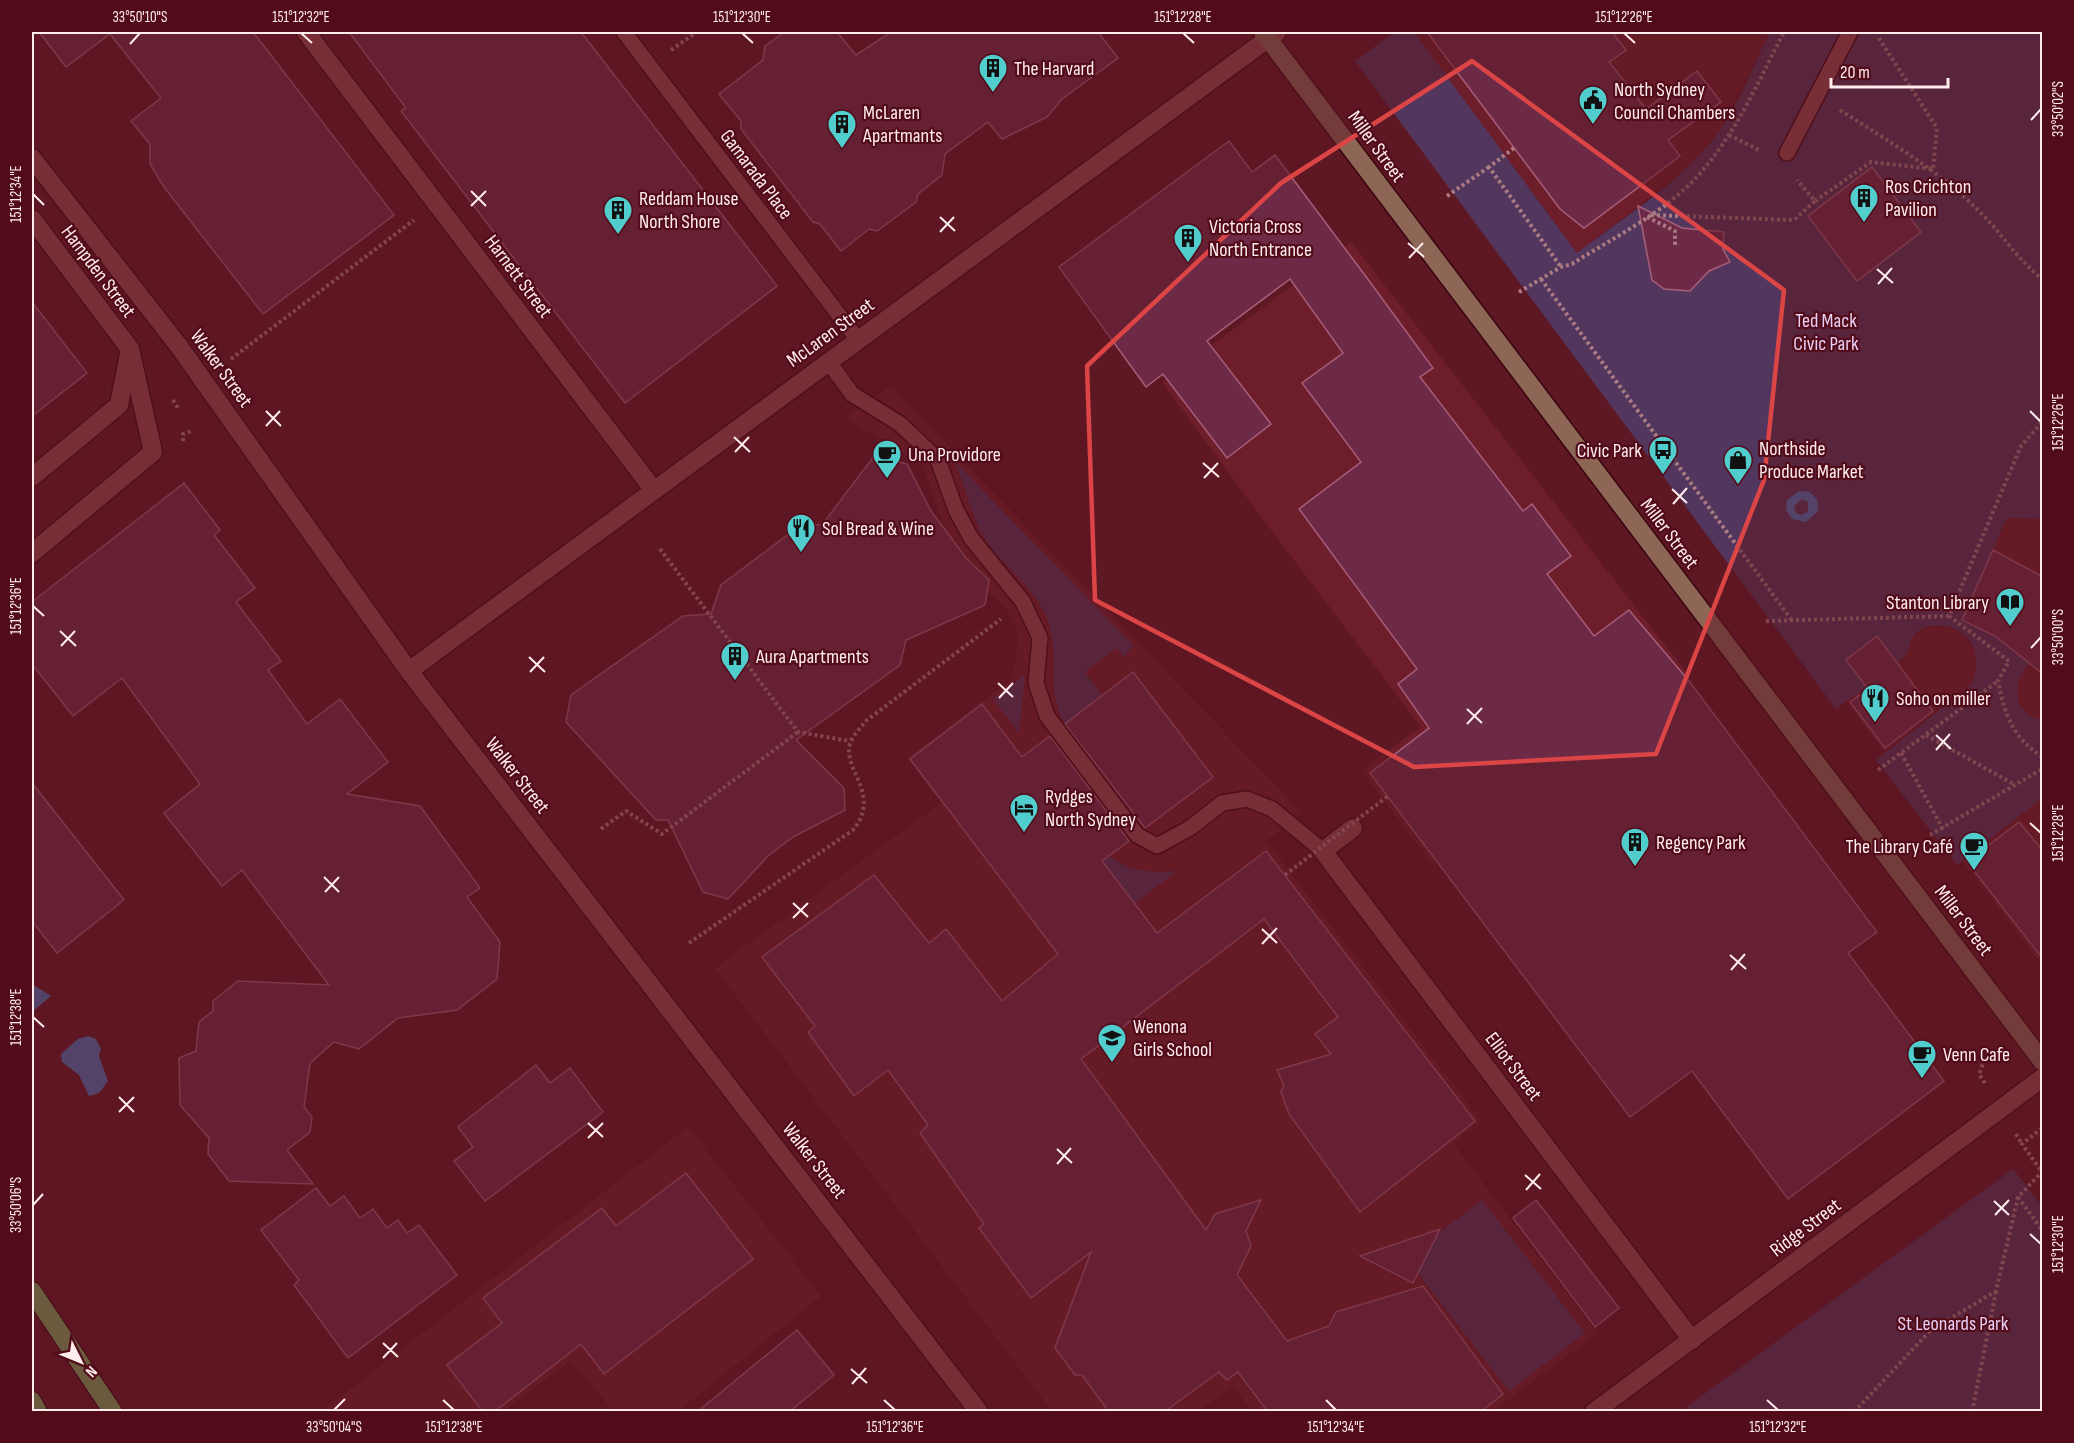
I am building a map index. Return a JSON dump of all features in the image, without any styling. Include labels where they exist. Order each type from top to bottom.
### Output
[{"type":"highway","points":[[32,1285],[47,1312]]},
{"type":"highway","points":[[32,1291],[113,1412]]},
{"type":"highway","points":[[32,1401],[38,1412]]},
{"type":"main road","name":"Miller Street","points":[[1270,34],[2043,1061]]},
{"type":"street","name":"Harnett Street","points":[[306,32],[653,489]]},
{"type":"street","name":"McLaren Street","points":[[409,671],[1270,34]]},
{"type":"street","name":"Walker Street","points":[[32,158],[178,345],[409,671],[979,1412]]},
{"type":"street","name":"Hampden Street","points":[[32,219],[130,349],[153,452],[32,553]]},
{"type":"street","name":"Hampden Street","points":[[32,477],[119,405],[130,349]]},
{"type":"street","points":[[1323,851],[1353,828]]},
{"type":"street","name":"Elliot Street","points":[[1323,851],[1692,1340]]},
{"type":"street","name":"Ridge Street","points":[[1594,1412],[2043,1078]]},
{"type":"lane","name":"Gamarada Place","points":[[624,32],[858,340]]},
{"type":"lane","points":[[1787,153],[1850,32]]},
{"type":"lane","points":[[828,361],[852,394],[900,424],[938,460],[956,510],[971,538],[1023,602],[1040,638],[1036,683],[1047,716],[1137,835],[1157,846],[1190,828],[1221,803],[1247,799],[1272,809],[1323,851]]},
{"type":"path","points":[[666,54],[697,32]]},
{"type":"path","points":[[1519,292],[1561,267],[1572,264],[1648,216],[1689,184],[1729,135],[1784,32]]},
{"type":"path","points":[[1875,32],[1937,128],[1933,169]]},
{"type":"path","points":[[1816,96],[1933,169],[1981,213],[2027,267],[2043,279]]},
{"type":"path","points":[[1729,135],[1771,157]]},
{"type":"path","points":[[1448,196],[1514,148]]},
{"type":"path","points":[[1648,216],[1794,220],[1815,201],[1871,162],[1933,169]]},
{"type":"path","points":[[1489,167],[1561,267]]},
{"type":"path","points":[[1795,178],[1815,201]]},
{"type":"path","points":[[231,359],[436,203]]},
{"type":"path","points":[[1648,216],[1675,231],[1676,246]]},
{"type":"path","points":[[1541,279],[1793,622]]},
{"type":"path","points":[[1949,616],[2022,446],[2043,422]]},
{"type":"path","points":[[183,444],[183,434],[192,431]]},
{"type":"path","points":[[660,549],[798,732],[850,741]]},
{"type":"path","points":[[689,943],[853,830],[861,820],[865,807],[863,792],[855,774],[850,741],[867,720],[1023,602]]},
{"type":"path","points":[[1766,621],[1949,616],[2009,661],[1998,681],[1878,770]]},
{"type":"path","points":[[1998,681],[2012,727],[2030,748],[2043,757]]},
{"type":"path","points":[[601,829],[626,812],[662,834],[798,732]]},
{"type":"path","points":[[1926,735],[2015,785]]},
{"type":"path","points":[[1900,753],[1942,829]]},
{"type":"path","points":[[1930,836],[2043,769]]},
{"type":"path","points":[[1285,875],[1388,796]]},
{"type":"path","points":[[1979,1074],[1985,1059]]},
{"type":"path","points":[[1972,1412],[1996,1291],[2018,1197],[2043,1172],[2022,1144],[2043,1128]]},
{"type":"path","points":[[2018,1197],[2043,1230]]},
{"type":"path","points":[[1854,1412],[1930,1330],[1996,1291]]},
{"type":"highlighted area","points":[[1472,61],[1784,290],[1764,480],[1656,754],[1414,767],[1095,600],[1087,366],[1281,183]]},
{"type":"shaded area","name":"North Sydney Council Chambers","points":[[1414,32],[1770,32],[1721,129],[1702,153],[1673,180],[1577,253]]},
{"type":"shaded area","points":[[1351,242],[1690,677],[1432,863],[1361,770],[1421,727],[1255,509],[1162,382]]},
{"type":"shaded area","name":"Wenona Girls School","points":[[891,386],[1302,813],[1266,841],[1481,1121],[1453,1143],[1597,1334],[1493,1411],[1252,1411],[1233,1386],[1199,1411],[1052,1411],[715,968],[941,803],[907,758],[1012,679],[1019,636],[1007,611],[975,577],[949,542],[923,465],[845,418]]},
{"type":"shaded area","name":"Stanton Library","points":[[2007,518],[2042,519],[2042,720],[2030,716],[2023,710],[2016,695],[2018,679],[2030,664],[1962,620]]},
{"type":"shaded area","points":[[1939,626],[1958,630],[1975,649],[1978,661],[1975,678],[1970,686],[1884,753],[1846,701],[1905,657],[1911,640],[1920,630]]},
{"type":"shaded area","points":[[2042,798],[2042,965],[1962,861]]},
{"type":"shaded area","points":[[688,1127],[821,1296],[678,1411],[613,1411],[571,1360],[503,1411],[321,1412]]},
{"type":"green space","name":"Ted Mack Civic Park","points":[[1395,32],[1414,32],[1577,253],[1672,182],[1705,148],[1720,130],[1734,107],[1770,32],[2042,32],[2042,519],[2007,518],[1962,620],[1995,636],[2030,664],[2020,680],[2018,697],[2025,712],[2042,720],[2042,798],[1957,865],[1876,760],[1970,686],[1977,660],[1968,639],[1959,631],[1948,627],[1936,626],[1918,631],[1902,659],[1836,709],[1355,61]]},
{"type":"green space","points":[[954,461],[1133,645],[1125,657],[1116,648],[1085,672],[1102,696],[1065,724],[1056,699],[1052,634],[1048,621],[1037,599],[984,537]]},
{"type":"green space","points":[[1025,675],[1019,733],[993,699]]},
{"type":"green space","points":[[1109,856],[1125,865],[1141,870],[1177,871],[1135,903],[1102,861]]},
{"type":"green space","name":"St Leonards Park","points":[[2013,1169],[2042,1206],[2042,1411],[1681,1411]]},
{"type":"green space","points":[[1482,1200],[1585,1333],[1509,1391],[1406,1258]]},
{"type":"water","points":[[1799,491],[1809,492],[1817,499],[1818,511],[1806,522],[1792,519],[1786,510],[1787,500]],"holes":[[[1802,499],[1808,502],[1808,512],[1801,515],[1796,513],[1794,506]]]},
{"type":"water","points":[[32,984],[51,996],[32,1012]]},
{"type":"water","points":[[88,1036],[96,1039],[101,1049],[99,1056],[108,1081],[99,1093],[89,1096],[79,1075],[62,1062],[61,1054],[78,1039]]},
{"type":"building","points":[[39,32],[253,32],[394,215],[263,314],[164,187],[150,164],[150,144],[131,121],[161,98],[110,34],[66,67]]},
{"type":"building","name":"Reddam House North Shore","points":[[349,32],[581,32],[777,286],[625,403],[401,111],[406,108]]},
{"type":"building","points":[[785,32],[837,32],[856,55],[891,32],[1098,32],[1118,58],[1062,99],[1047,117],[1002,139],[988,122],[945,154],[942,175],[918,194],[916,202],[877,231],[869,229],[841,251],[820,224],[813,222],[741,129],[741,121],[719,94],[763,60],[765,46]]},
{"type":"building","name":"North Sydney Council Chambers","points":[[1427,32],[1612,32],[1626,50],[1609,62],[1646,109],[1697,71],[1721,102],[1668,140],[1680,156],[1584,228],[1560,209]]},
{"type":"building","points":[[1229,141],[1252,172],[1275,155],[1367,278],[1433,368],[1420,377],[1523,511],[1532,504],[1571,556],[1547,574],[1594,636],[1629,610],[1689,681],[1877,932],[1848,953],[1944,1081],[1788,1199],[1692,1071],[1630,1117],[1370,773],[1429,728],[1398,684],[1417,669],[1299,509],[1361,462],[1302,383],[1343,353],[1290,279],[1207,341],[1271,424],[1227,458],[1163,374],[1146,387],[1059,267]]},
{"type":"building","name":"Ros Crichton Pavilion","points":[[1872,167],[1921,232],[1857,281],[1808,216]]},
{"type":"building","points":[[1638,206],[1682,228],[1724,232],[1723,249],[1730,262],[1709,271],[1690,291],[1664,289],[1652,280]]},
{"type":"building","points":[[32,302],[87,373],[32,416]]},
{"type":"building","name":"Aura Apartments","points":[[874,456],[907,464],[931,511],[966,558],[989,580],[985,605],[906,640],[900,665],[796,740],[844,788],[845,810],[793,837],[768,856],[728,899],[703,892],[668,820],[656,820],[566,722],[571,695],[683,616],[711,614],[721,585],[802,524],[822,525]]},
{"type":"building","points":[[184,483],[220,530],[214,535],[255,588],[236,602],[281,661],[268,670],[307,724],[340,699],[388,762],[347,794],[420,806],[480,888],[467,897],[500,942],[497,979],[457,1010],[398,1018],[359,1049],[334,1042],[310,1063],[304,1107],[312,1117],[310,1132],[287,1150],[313,1184],[229,1181],[208,1154],[209,1138],[180,1105],[179,1058],[196,1051],[199,1022],[213,1011],[213,1001],[238,981],[329,985],[242,870],[222,886],[164,813],[200,784],[122,678],[73,716],[32,664],[32,602]]},
{"type":"building","name":"Stanton Library","points":[[1993,550],[2043,577],[2043,674],[1995,636],[1962,620]]},
{"type":"building","points":[[1877,636],[1933,711],[1885,748],[1850,702],[1868,689],[1846,660]]},
{"type":"building","points":[[1133,672],[1213,777],[1145,828],[1065,724]]},
{"type":"building","points":[[982,704],[1022,757],[1050,736],[1129,841],[1102,861],[1157,933],[1266,851],[1475,1121],[1360,1212],[1289,1114],[1281,1092],[1284,1086],[1277,1070],[1331,1054],[1315,1034],[1338,1017],[1264,919],[1081,1059],[1206,1230],[1215,1214],[1261,1200],[1246,1231],[1251,1246],[1237,1275],[1287,1341],[1329,1326],[1336,1312],[1423,1286],[1503,1394],[1480,1412],[1268,1412],[1238,1372],[1227,1380],[1219,1372],[1164,1412],[1109,1412],[1082,1375],[1075,1375],[1055,1348],[1091,1252],[1031,1298],[979,1228],[984,1224],[920,1133],[928,1125],[888,1070],[854,1096],[808,1032],[815,1026],[762,957],[874,875],[929,943],[946,929],[1002,1001],[1058,954],[910,759]]},
{"type":"building","points":[[32,783],[124,900],[57,953],[32,921]]},
{"type":"building","points":[[2019,822],[2043,851],[2043,959],[1967,862]]},
{"type":"building","points":[[536,1065],[550,1083],[570,1068],[603,1112],[485,1201],[454,1161],[473,1147],[458,1127]]},
{"type":"building","points":[[686,1173],[753,1259],[604,1374],[581,1344],[494,1412],[483,1412],[447,1365],[502,1323],[483,1298],[602,1208],[616,1226]]},
{"type":"building","points":[[316,1188],[330,1206],[344,1196],[360,1218],[373,1209],[387,1228],[398,1220],[407,1233],[419,1225],[457,1275],[348,1358],[294,1285],[299,1280],[261,1230]]},
{"type":"building","points":[[1536,1200],[1619,1308],[1595,1327],[1513,1218]]},
{"type":"building","points":[[1440,1229],[1413,1283],[1360,1256]]},
{"type":"building","points":[[797,1330],[834,1375],[789,1412],[697,1412]]},
{"type":"place","name":"The Harvard","points":[[993,94]]},
{"type":"place","name":"North Sydney Council Chambers","points":[[1593,126]]},
{"type":"place","name":"McLaren Apartmants","points":[[842,150]]},
{"type":"place","name":"Ros Crichton Pavilion","points":[[1864,224]]},
{"type":"place","name":"Reddam House North Shore","points":[[618,236]]},
{"type":"place","name":"Victoria Cross North Entrance","points":[[1188,264]]},
{"type":"place","name":"Civic Park","points":[[1663,476]]},
{"type":"place","name":"Una Providore","points":[[887,480]]},
{"type":"place","name":"Northside Produce Market","points":[[1738,486]]},
{"type":"place","name":"Sol Bread & Wine","points":[[801,554]]},
{"type":"place","name":"Stanton Library","points":[[2010,628]]},
{"type":"place","name":"Aura Apartments","points":[[735,682]]},
{"type":"place","name":"Soho on miller","points":[[1875,724]]},
{"type":"place","name":"Rydges North Sydney","points":[[1024,834]]},
{"type":"place","name":"Regency Park","points":[[1635,868]]},
{"type":"place","name":"The Library Café","points":[[1974,872]]},
{"type":"place","name":"Wenona Girls School","points":[[1112,1064]]},
{"type":"place","name":"Venn Cafe","points":[[1922,1080]]}]
